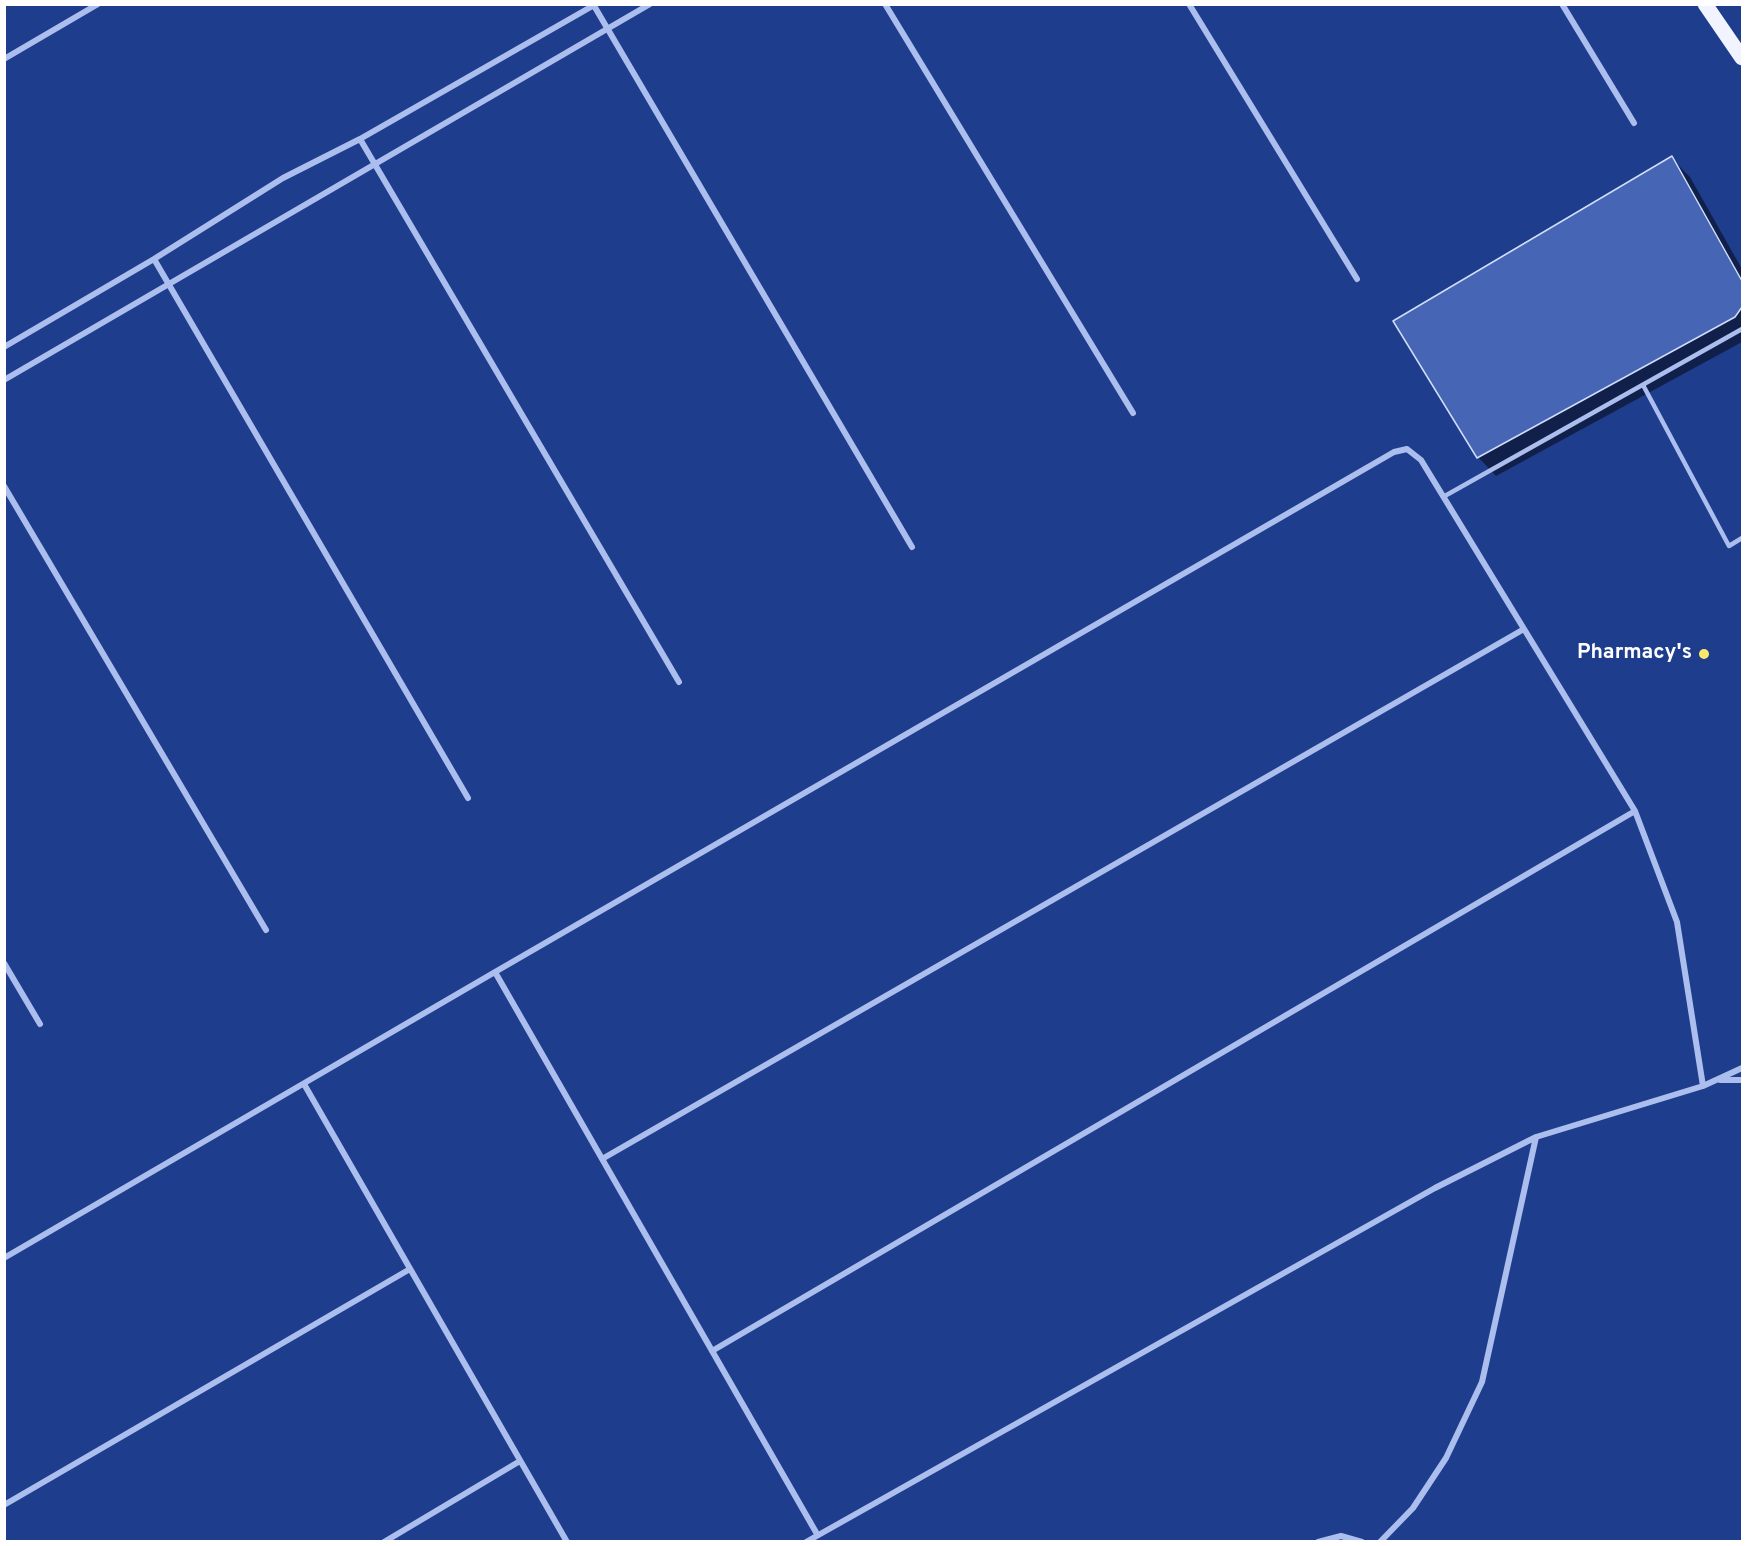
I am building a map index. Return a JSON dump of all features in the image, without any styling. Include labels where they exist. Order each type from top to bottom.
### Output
[{"type":"main road","points":[[1705,4],[1743,58]]},
{"type":"street","points":[[5,58],[98,4]]},
{"type":"street","points":[[4,380],[650,4]]},
{"type":"street","points":[[885,4],[1133,413]]},
{"type":"street","points":[[1189,4],[1358,279]]},
{"type":"street","points":[[1562,4],[1634,123]]},
{"type":"street","points":[[4,347],[154,260],[283,178],[360,139],[594,5],[912,547]]},
{"type":"street","points":[[360,139],[678,682]]},
{"type":"street","points":[[154,260],[468,798]]},
{"type":"street","points":[[4,1258],[1394,452],[1407,449],[1421,460],[1635,811],[1677,922],[1703,1086]]},
{"type":"street","points":[[4,486],[266,930]]},
{"type":"street","points":[[602,1159],[1524,629]]},
{"type":"street","points":[[712,1351],[1635,811]]},
{"type":"street","points":[[4,963],[40,1023]]},
{"type":"street","points":[[495,972],[817,1534]]},
{"type":"street","points":[[806,1542],[1435,1188],[1536,1137],[1703,1086],[1743,1068]]},
{"type":"street","points":[[1719,1080],[1743,1080]]},
{"type":"street","points":[[304,1083],[567,1542]]},
{"type":"street","points":[[1380,1542],[1413,1508],[1446,1458],[1482,1382],[1536,1137]]},
{"type":"street","points":[[4,1505],[410,1269]]},
{"type":"street","points":[[384,1542],[520,1461]]},
{"type":"street","points":[[1318,1542],[1341,1536],[1362,1542]]},
{"type":"lane","points":[[1443,497],[1743,329]]},
{"type":"lane","points":[[1642,385],[1729,546],[1743,538]]},
{"type":"building","points":[[1672,156],[1742,281],[1742,307],[1735,317],[1477,458],[1393,321]]},
{"type":"place","name":"Pharmacy's","points":[[1704,654]]}]
